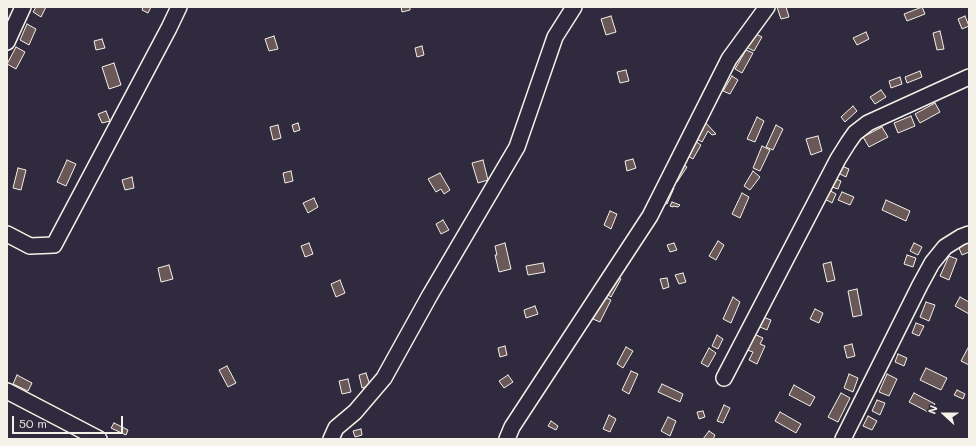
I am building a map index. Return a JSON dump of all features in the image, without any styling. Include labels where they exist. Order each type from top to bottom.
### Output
[{"type":"street","points":[[7,42],[23,7]]},
{"type":"street","points":[[7,234],[30,246],[54,245],[162,42],[179,7]]},
{"type":"street","points":[[331,439],[336,428],[355,412],[384,378],[430,295],[517,147],[555,37],[574,7]]},
{"type":"street","points":[[507,439],[512,427],[650,216],[730,59],[768,7]]},
{"type":"street","points":[[724,378],[838,159],[855,133],[868,123],[969,77]]},
{"type":"street","points":[[842,439],[932,262],[945,247],[969,234]]},
{"type":"street","points":[[7,391],[99,439]]},
{"type":"building","points":[[36,7],[46,7],[41,17],[33,12]]},
{"type":"building","points":[[143,7],[151,7],[148,13],[142,10]]},
{"type":"building","points":[[401,7],[410,7],[410,10],[402,12]]},
{"type":"building","points":[[777,7],[786,7],[789,17],[781,19]]},
{"type":"building","points":[[922,7],[925,14],[907,21],[904,14]]},
{"type":"building","points":[[611,16],[616,32],[606,35],[601,19]]},
{"type":"building","points":[[965,16],[969,26],[962,29],[958,19]]},
{"type":"building","points":[[27,24],[36,29],[29,45],[20,40]]},
{"type":"building","points":[[940,31],[944,49],[937,50],[933,33]]},
{"type":"building","points":[[866,32],[869,39],[857,45],[853,38]]},
{"type":"building","points":[[754,33],[762,37],[754,51],[746,47]]},
{"type":"building","points":[[274,36],[278,49],[269,51],[265,39]]},
{"type":"building","points":[[102,39],[105,48],[96,50],[94,41]]},
{"type":"building","points":[[422,46],[424,55],[417,57],[415,48]]},
{"type":"building","points":[[16,47],[25,52],[16,69],[7,64]]},
{"type":"building","points":[[746,50],[753,53],[742,73],[735,69]]},
{"type":"building","points":[[114,63],[121,85],[109,89],[102,67]]},
{"type":"building","points":[[626,70],[629,81],[620,83],[617,72]]},
{"type":"building","points":[[920,71],[922,77],[907,83],[905,77]]},
{"type":"building","points":[[732,76],[738,80],[730,94],[723,91]]},
{"type":"building","points":[[900,77],[902,84],[891,88],[889,81]]},
{"type":"building","points":[[881,90],[886,97],[875,104],[870,97]]},
{"type":"building","points":[[935,103],[940,112],[920,123],[915,114]]},
{"type":"building","points":[[853,106],[857,111],[845,122],[841,117]]},
{"type":"building","points":[[106,111],[110,121],[102,123],[98,114]]},
{"type":"building","points":[[911,116],[915,126],[898,133],[894,123]]},
{"type":"building","points":[[757,117],[764,121],[755,142],[747,139]]},
{"type":"building","points":[[705,122],[716,134],[712,135],[708,131],[702,142],[695,138]]},
{"type":"building","points":[[298,123],[300,130],[294,132],[292,125]]},
{"type":"building","points":[[278,125],[281,138],[273,140],[270,127]]},
{"type":"building","points":[[776,125],[783,129],[773,150],[766,147]]},
{"type":"building","points":[[882,127],[888,137],[869,147],[863,137]]},
{"type":"building","points":[[818,136],[822,151],[811,155],[806,139]]},
{"type":"building","points":[[695,141],[701,145],[693,159],[686,155]]},
{"type":"building","points":[[762,146],[770,150],[760,171],[753,168]]},
{"type":"building","points":[[633,159],[636,168],[627,171],[625,161]]},
{"type":"building","points":[[67,160],[76,164],[66,186],[57,182]]},
{"type":"building","points":[[483,160],[488,180],[478,183],[472,163]]},
{"type":"building","points":[[681,163],[687,167],[677,182],[671,178]]},
{"type":"building","points":[[839,165],[849,169],[846,177],[836,172]]},
{"type":"building","points":[[18,168],[26,170],[21,190],[13,188]]},
{"type":"building","points":[[291,171],[293,181],[285,183],[283,173]]},
{"type":"building","points":[[753,171],[760,177],[750,190],[744,186]]},
{"type":"building","points":[[440,173],[450,190],[444,194],[441,189],[436,192],[428,179]]},
{"type":"building","points":[[132,177],[134,188],[125,190],[122,180]]},
{"type":"building","points":[[833,178],[841,181],[838,189],[829,186]]},
{"type":"building","points":[[667,184],[674,188],[667,204],[660,201]]},
{"type":"building","points":[[827,189],[836,194],[832,203],[823,198]]},
{"type":"building","points":[[842,192],[854,197],[850,205],[838,200]]},
{"type":"building","points":[[742,193],[749,197],[740,218],[732,214]]},
{"type":"building","points":[[314,198],[318,207],[308,213],[303,203]]},
{"type":"building","points":[[886,200],[910,211],[906,221],[882,210]]},
{"type":"building","points":[[672,202],[680,205],[678,207],[670,206]]},
{"type":"building","points":[[610,211],[617,214],[611,229],[604,225]]},
{"type":"building","points":[[443,220],[449,230],[441,234],[436,224]]},
{"type":"building","points":[[718,241],[724,245],[716,260],[709,256]]},
{"type":"building","points":[[969,241],[969,252],[962,255],[958,246]]},
{"type":"building","points":[[309,243],[313,254],[305,257],[301,246]]},
{"type":"building","points":[[505,243],[511,269],[499,272],[495,255],[497,255],[495,246]]},
{"type":"building","points":[[674,243],[677,250],[670,252],[667,245]]},
{"type":"building","points":[[914,243],[922,247],[918,255],[910,251]]},
{"type":"building","points":[[907,255],[916,258],[913,267],[904,264]]},
{"type":"building","points":[[949,256],[957,259],[949,280],[940,276]]},
{"type":"building","points":[[831,262],[835,280],[827,282],[823,264]]},
{"type":"building","points":[[543,263],[545,272],[528,275],[526,266]]},
{"type":"building","points":[[169,265],[173,279],[161,282],[158,268]]},
{"type":"building","points":[[683,273],[686,282],[679,284],[675,275]]},
{"type":"building","points":[[615,275],[621,279],[611,297],[605,293]]},
{"type":"building","points":[[667,278],[669,287],[663,289],[660,279]]},
{"type":"building","points":[[340,280],[345,293],[336,297],[331,284]]},
{"type":"building","points":[[857,289],[862,315],[853,317],[848,291]]},
{"type":"building","points":[[603,296],[611,300],[600,322],[593,319]]},
{"type":"building","points":[[733,297],[740,302],[731,323],[723,319]]},
{"type":"building","points":[[960,297],[969,302],[969,314],[955,306]]},
{"type":"building","points":[[926,302],[935,305],[929,321],[920,317]]},
{"type":"building","points":[[535,306],[538,314],[526,318],[524,310]]},
{"type":"building","points":[[815,309],[823,313],[819,323],[810,319]]},
{"type":"building","points":[[763,317],[771,320],[767,330],[760,327]]},
{"type":"building","points":[[916,323],[924,326],[919,336],[912,333]]},
{"type":"building","points":[[754,334],[763,338],[760,344],[765,346],[757,364],[749,360],[753,352],[747,350]]},
{"type":"building","points":[[717,335],[723,339],[718,349],[712,346]]},
{"type":"building","points":[[852,344],[855,356],[847,358],[844,346]]},
{"type":"building","points":[[505,346],[507,355],[500,357],[498,348]]},
{"type":"building","points":[[969,346],[969,365],[961,361]]},
{"type":"building","points":[[626,347],[633,351],[623,368],[617,364]]},
{"type":"building","points":[[709,348],[716,353],[708,367],[701,363]]},
{"type":"building","points":[[898,354],[907,358],[904,366],[895,362]]},
{"type":"building","points":[[227,366],[236,383],[228,387],[219,370]]},
{"type":"building","points":[[926,368],[947,378],[941,390],[920,380]]},
{"type":"building","points":[[631,371],[638,374],[629,394],[622,390]]},
{"type":"building","points":[[366,373],[370,385],[362,388],[359,375]]},
{"type":"building","points":[[849,374],[858,378],[853,392],[844,388]]},
{"type":"building","points":[[887,374],[897,379],[889,396],[879,392]]},
{"type":"building","points":[[17,375],[32,383],[28,391],[13,384]]},
{"type":"building","points":[[508,375],[513,382],[504,388],[499,381]]},
{"type":"building","points":[[348,379],[351,392],[342,394],[339,381]]},
{"type":"building","points":[[662,384],[683,394],[680,402],[658,392]]},
{"type":"building","points":[[794,385],[815,397],[810,406],[789,395]]},
{"type":"building","points":[[957,390],[965,394],[963,399],[954,395]]},
{"type":"building","points":[[841,393],[850,398],[838,422],[828,417]]},
{"type":"building","points":[[914,393],[935,404],[930,413],[909,402]]},
{"type":"building","points":[[877,400],[885,403],[880,415],[872,411]]},
{"type":"building","points":[[724,405],[730,408],[723,423],[717,421]]},
{"type":"building","points":[[703,411],[705,417],[699,419],[697,412]]},
{"type":"building","points":[[780,412],[801,424],[796,433],[775,421]]},
{"type":"building","points":[[609,415],[616,419],[610,432],[603,429]]},
{"type":"building","points":[[868,416],[877,421],[872,430],[863,426]]},
{"type":"building","points":[[668,417],[676,421],[670,436],[661,431]]},
{"type":"building","points":[[551,421],[558,426],[556,430],[548,426]]},
{"type":"building","points":[[114,423],[128,430],[126,435],[111,428]]},
{"type":"building","points":[[361,429],[362,435],[355,437],[353,431]]},
{"type":"building","points":[[709,431],[715,435],[713,439],[703,439]]}]
